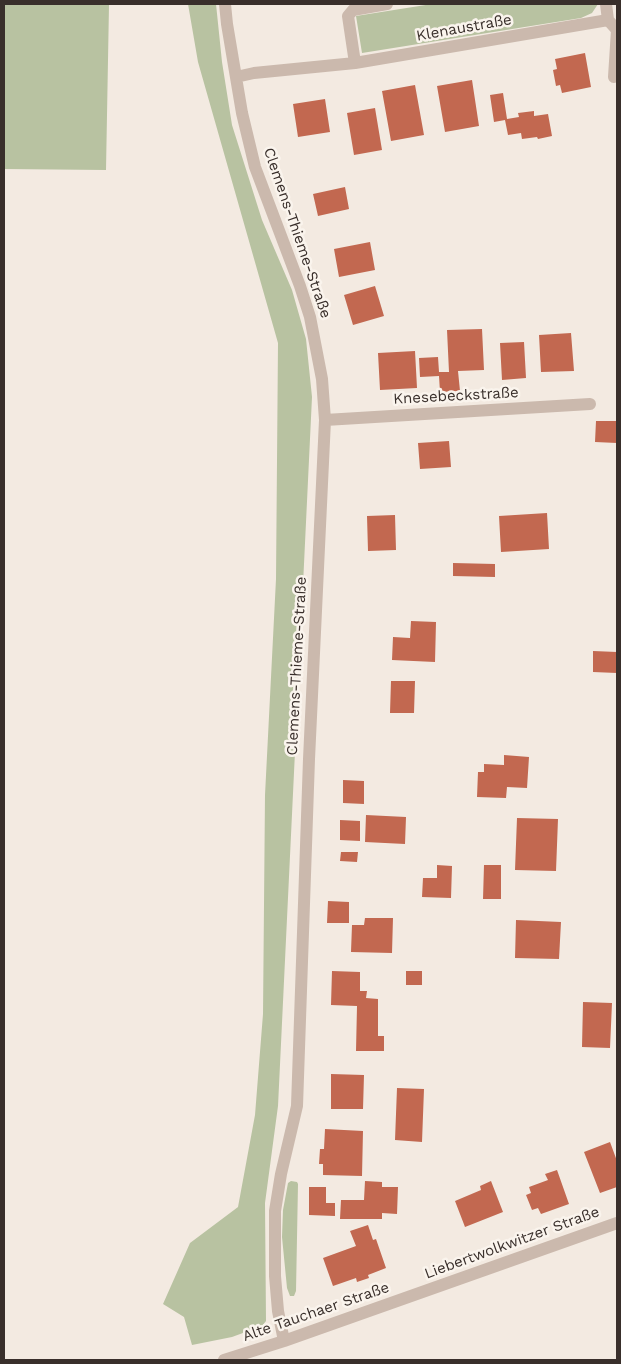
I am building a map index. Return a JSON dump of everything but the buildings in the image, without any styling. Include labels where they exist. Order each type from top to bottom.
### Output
[{"type":"street","name":"Clemens-Thieme-Straße","points":[[225,4],[242,113],[255,167],[310,317],[322,379],[325,420],[309,759],[297,1106],[275,1211],[275,1276],[278,1311],[284,1341]]},
{"type":"street","points":[[355,63],[348,16],[353,10],[387,4]]},
{"type":"street","points":[[606,4],[608,20],[616,30],[614,77]]},
{"type":"street","name":"Klenaustraße","points":[[236,77],[254,73],[355,63],[608,20]]},
{"type":"street","name":"Knesebeckstraße","points":[[325,420],[590,404]]},
{"type":"street","name":"Liebertwolkwitzer Straße","points":[[418,1294],[617,1223]]},
{"type":"street","name":"Alte Tauchaer Straße","points":[[224,1360],[418,1294]]},
{"type":"green space","points":[[4,4],[109,5],[106,170],[4,169]]},
{"type":"green space","points":[[188,4],[216,4],[222,62],[232,125],[262,220],[292,290],[306,339],[312,397],[278,1106],[265,1203],[266,1321],[262,1326],[232,1337],[192,1345],[184,1317],[163,1304],[190,1243],[238,1207],[255,1115],[263,1014],[265,795],[276,579],[278,343],[198,62]]},
{"type":"green space","points":[[432,4],[598,4],[592,13],[581,18],[362,53],[356,16]]},
{"type":"green space","points":[[291,1181],[298,1184],[296,1291],[294,1296],[290,1296],[287,1288],[282,1237],[283,1210],[288,1183]]}]
